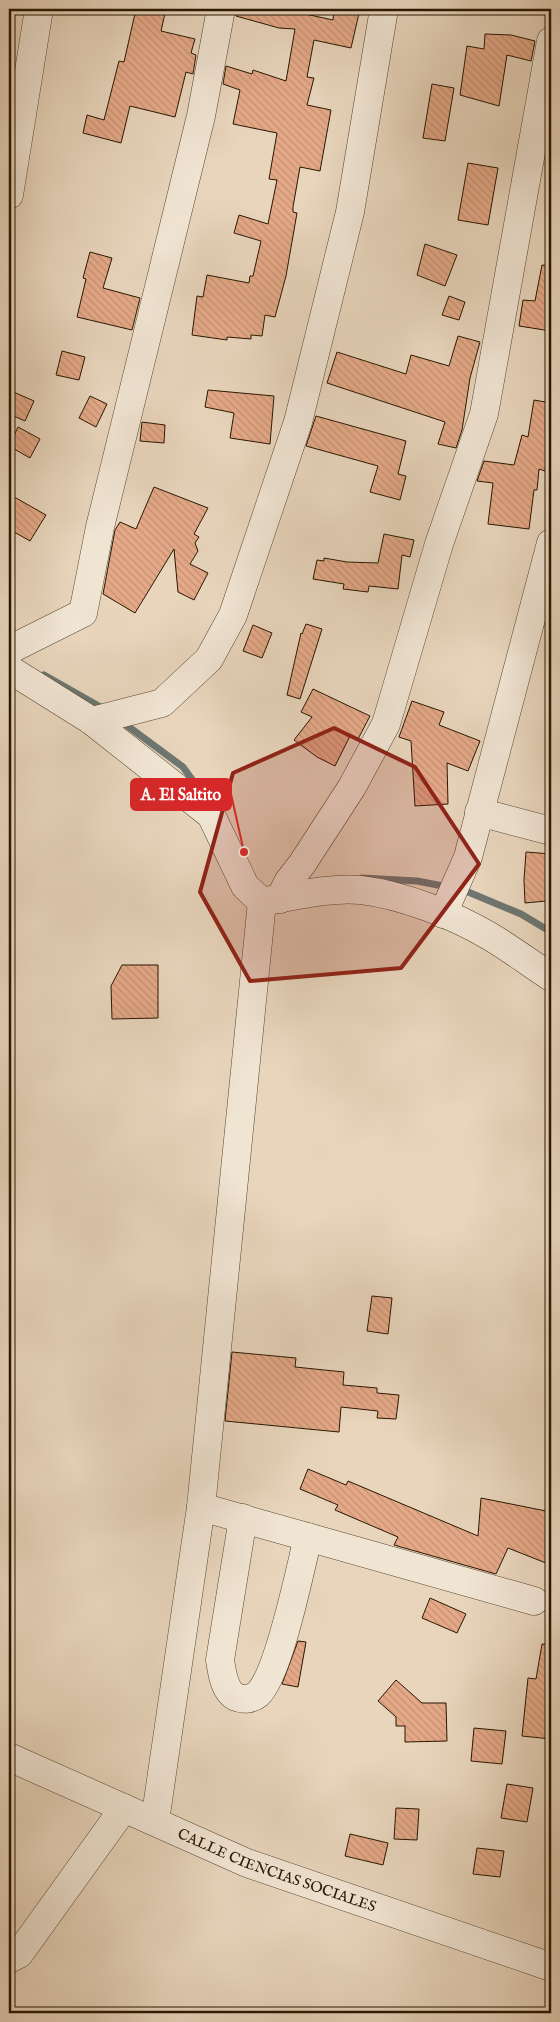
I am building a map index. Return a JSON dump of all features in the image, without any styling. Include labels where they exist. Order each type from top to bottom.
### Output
[{"type":"street","points":[[9,195],[39,9]]},
{"type":"street","points":[[9,650],[83,613],[100,527],[201,116],[220,9]]},
{"type":"street","points":[[92,721],[162,703],[210,659],[233,615],[300,413],[350,212],[384,9]]},
{"type":"street","points":[[155,1822],[201,1507],[271,900],[302,864],[352,787],[386,724],[439,544],[484,414],[551,41]]},
{"type":"street","points":[[443,914],[468,856],[551,543]]},
{"type":"street","points":[[9,669],[92,721],[211,815],[246,886],[271,900],[306,893],[360,890],[403,899],[443,914],[490,936],[551,977]]},
{"type":"street","points":[[479,812],[551,831]]},
{"type":"street","points":[[201,1507],[534,1601]]},
{"type":"street","points":[[243,1518],[220,1660],[224,1680],[229,1690],[234,1696],[241,1699],[257,1694],[274,1662],[308,1537]]},
{"type":"street","name":"CALLE CIENCIAS SOCIALES","points":[[9,1757],[247,1863],[551,1967]]},
{"type":"street","points":[[9,1959],[19,1954],[124,1808]]},
{"type":"highlighted area","points":[[334,728],[415,767],[479,864],[401,968],[250,981],[200,892],[233,773]]},
{"type":"building","points":[[136,9],[166,9],[161,31],[195,39],[191,53],[196,55],[193,74],[186,72],[175,117],[130,106],[121,143],[83,133],[87,115],[104,120],[119,61],[124,62]]},
{"type":"building","points":[[236,9],[297,9],[296,12],[333,20],[334,9],[360,9],[351,48],[314,40],[307,77],[314,78],[307,105],[331,110],[320,171],[300,167],[293,207],[293,212],[297,213],[286,276],[275,317],[265,315],[262,336],[251,335],[251,339],[227,337],[227,340],[192,335],[197,296],[203,297],[207,275],[249,283],[250,276],[253,276],[261,241],[234,233],[239,215],[268,224],[277,180],[269,179],[277,133],[233,124],[240,90],[223,84],[226,66],[252,74],[253,70],[286,81],[295,29],[279,28],[236,16]]},
{"type":"building","points":[[485,34],[511,35],[535,41],[531,61],[507,55],[499,106],[460,95],[467,46],[484,49]]},
{"type":"building","points":[[432,84],[454,88],[445,141],[423,138]]},
{"type":"building","points":[[468,163],[498,168],[488,225],[458,220]]},
{"type":"building","points":[[425,244],[457,255],[445,286],[417,275]]},
{"type":"building","points":[[90,252],[112,258],[103,288],[140,298],[132,330],[77,317],[86,279],[83,278]]},
{"type":"building","points":[[542,265],[551,266],[551,331],[519,326],[523,300],[535,301]]},
{"type":"building","points":[[449,296],[465,302],[459,320],[442,315]]},
{"type":"building","points":[[458,336],[480,342],[470,378],[462,430],[456,448],[438,444],[445,422],[327,383],[337,352],[406,374],[411,355],[449,366]]},
{"type":"building","points":[[62,351],[85,357],[79,380],[56,375]]},
{"type":"building","points":[[9,390],[34,401],[25,421],[9,414]]},
{"type":"building","points":[[208,390],[274,396],[270,444],[230,438],[234,413],[205,407]]},
{"type":"building","points":[[90,396],[107,404],[96,427],[79,418]]},
{"type":"building","points":[[534,400],[551,403],[549,442],[551,443],[551,448],[545,471],[539,469],[529,529],[488,524],[493,483],[477,481],[484,461],[514,465],[522,435],[528,437]]},
{"type":"building","points":[[316,416],[406,441],[398,474],[406,476],[400,500],[370,492],[378,466],[306,446]]},
{"type":"building","points":[[142,422],[165,425],[164,443],[140,441]]},
{"type":"building","points":[[18,427],[40,439],[30,458],[9,446]]},
{"type":"building","points":[[154,487],[208,508],[194,534],[199,537],[195,543],[198,551],[190,564],[208,573],[194,600],[178,592],[174,549],[135,613],[103,594],[115,530],[120,522],[136,529]]},
{"type":"building","points":[[9,494],[46,515],[30,541],[9,529]]},
{"type":"building","points":[[384,534],[414,540],[410,557],[402,555],[398,589],[369,586],[368,592],[343,589],[344,584],[313,579],[317,560],[324,561],[324,558],[347,562],[378,563]]},
{"type":"building","points":[[306,624],[322,629],[300,699],[287,695],[301,633]]},
{"type":"building","points":[[253,625],[272,633],[262,658],[243,651]]},
{"type":"building","points":[[313,689],[370,716],[358,739],[350,736],[335,766],[317,757],[294,740],[312,717],[301,712]]},
{"type":"building","points":[[412,701],[444,712],[439,725],[480,741],[468,771],[447,763],[448,804],[415,806],[411,741],[399,737]]},
{"type":"building","points":[[526,852],[551,854],[551,882],[546,901],[525,903]]},
{"type":"building","points":[[122,965],[158,965],[158,1018],[112,1019],[111,986]]},
{"type":"building","points":[[372,1296],[392,1298],[388,1334],[367,1331]]},
{"type":"building","points":[[232,1352],[296,1358],[295,1367],[344,1372],[343,1385],[377,1388],[377,1393],[399,1395],[396,1419],[377,1418],[378,1411],[341,1407],[339,1432],[225,1421]]},
{"type":"building","points":[[308,1469],[346,1485],[348,1481],[478,1536],[481,1498],[551,1512],[551,1565],[508,1548],[496,1574],[394,1545],[398,1537],[335,1510],[338,1505],[300,1489]]},
{"type":"building","points":[[430,1598],[466,1614],[457,1633],[422,1618]]},
{"type":"building","points":[[298,1641],[306,1642],[298,1687],[282,1684]]},
{"type":"building","points":[[542,1644],[551,1645],[551,1739],[522,1736],[528,1678],[536,1679]]},
{"type":"building","points":[[396,1680],[422,1703],[446,1703],[447,1741],[405,1742],[405,1726],[396,1726],[396,1717],[378,1701]]},
{"type":"building","points":[[474,1728],[506,1731],[502,1764],[471,1761]]},
{"type":"building","points":[[507,1784],[533,1788],[527,1822],[501,1818]]},
{"type":"building","points":[[396,1808],[419,1809],[417,1840],[394,1839]]},
{"type":"building","points":[[350,1834],[388,1843],[383,1865],[345,1856]]},
{"type":"building","points":[[477,1848],[504,1851],[500,1877],[473,1874]]},
{"type":"waterway","points":[[44,675],[104,709]]},
{"type":"waterway","points":[[121,721],[183,767],[202,793]]},
{"type":"waterway","points":[[362,878],[417,881],[448,887]]},
{"type":"waterway","points":[[461,889],[521,914],[551,932]]},
{"type":"place","name":"A. El Saltito","points":[[244,852]]}]
